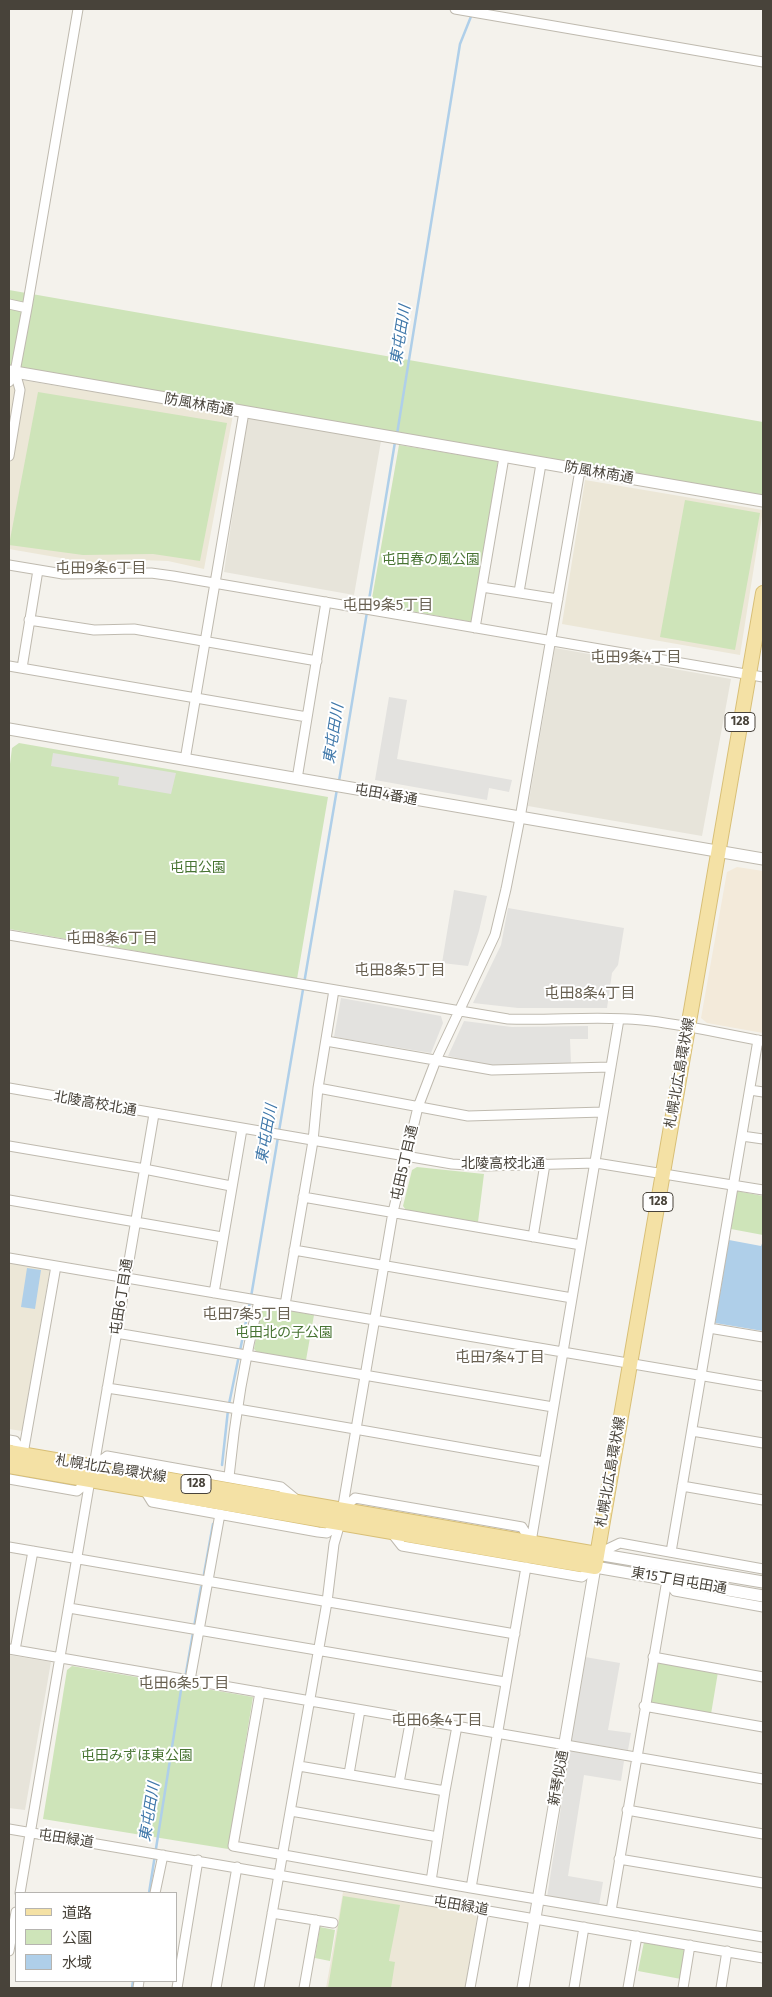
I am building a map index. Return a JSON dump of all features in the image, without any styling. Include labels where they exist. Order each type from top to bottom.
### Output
[{"type":"main road","name":"札幌北広島環状線","points":[[9,1466],[144,1489],[531,1542],[596,1561],[763,593]]},
{"type":"main road","name":"札幌北広島環状線","points":[[16,1453],[298,1501],[342,1516]]},
{"type":"main road","name":"128","points":[[342,1516],[390,1532],[596,1561]]},
{"type":"street","points":[[9,456],[20,390],[11,375],[27,308],[78,9]]},
{"type":"street","points":[[459,9],[763,62]]},
{"type":"street","points":[[9,304],[27,308]]},
{"type":"street","name":"防風林南通","points":[[11,375],[244,412],[763,501]]},
{"type":"street","points":[[185,760],[244,412]]},
{"type":"street","points":[[475,628],[504,457]]},
{"type":"street","points":[[519,592],[541,464]]},
{"type":"street","name":"屯田5丁目通","points":[[259,1988],[319,1650],[334,1544],[342,1516],[394,1212],[418,1107],[436,1060],[495,935],[520,818],[580,470]]},
{"type":"street","points":[[9,565],[63,574],[151,574],[216,583],[763,677]]},
{"type":"street","points":[[22,668],[38,570]]},
{"type":"street","points":[[482,586],[558,599]]},
{"type":"street","points":[[297,779],[326,602]]},
{"type":"street","points":[[29,620],[94,630],[134,629],[317,661]]},
{"type":"street","points":[[9,666],[308,717]]},
{"type":"street","name":"屯田4番通","points":[[9,732],[185,760],[763,859]]},
{"type":"street","points":[[9,934],[458,1012],[523,1020],[642,1020],[761,1041],[750,1090],[671,1552]]},
{"type":"street","points":[[285,1305],[313,1141],[318,1088],[334,990]]},
{"type":"street","points":[[531,1542],[619,1019]]},
{"type":"street","points":[[326,1041],[492,1070],[611,1067]]},
{"type":"street","name":"北陵高校北通","points":[[9,1088],[406,1157],[485,1166],[596,1163],[763,1190]]},
{"type":"street","points":[[318,1088],[468,1116],[603,1112]]},
{"type":"street","points":[[750,1090],[763,1092]]},
{"type":"street","name":"屯田6丁目通","points":[[20,1892],[154,1114]]},
{"type":"street","points":[[214,1293],[242,1129]]},
{"type":"street","points":[[742,1136],[763,1139]]},
{"type":"street","points":[[9,1146],[231,1186]]},
{"type":"street","points":[[533,1237],[545,1164]]},
{"type":"street","points":[[303,1197],[581,1245]]},
{"type":"street","points":[[9,1200],[222,1238]]},
{"type":"street","points":[[294,1250],[572,1298]]},
{"type":"street","points":[[9,1258],[763,1386]]},
{"type":"street","points":[[16,1453],[56,1266]]},
{"type":"street","points":[[229,1477],[231,1407],[253,1300]]},
{"type":"street","points":[[709,1328],[763,1337]]},
{"type":"street","points":[[116,1333],[553,1407]]},
{"type":"street","points":[[107,1388],[231,1407],[544,1462]]},
{"type":"street","points":[[692,1431],[763,1443]]},
{"type":"street","points":[[9,1440],[15,1441],[16,1453]]},
{"type":"street","points":[[94,1466],[107,1456],[282,1487],[298,1501]]},
{"type":"street","points":[[9,1479],[77,1491],[90,1480]]},
{"type":"street","points":[[682,1486],[763,1500]]},
{"type":"street","points":[[144,1489],[152,1502],[327,1533],[342,1516]]},
{"type":"street","points":[[185,1679],[194,1629],[208,1582],[220,1514]]},
{"type":"street","points":[[390,1532],[402,1546],[582,1577],[596,1561],[620,1543],[763,1569]]},
{"type":"street","points":[[9,1547],[515,1634]]},
{"type":"street","points":[[33,1552],[12,1649],[763,1779]]},
{"type":"street","name":"東15丁目屯田通","points":[[596,1561],[667,1580],[763,1596]]},
{"type":"street","name":"東15丁目屯田通","points":[[596,1561],[763,1582]]},
{"type":"street","name":"新琴似通","points":[[523,1988],[596,1561]]},
{"type":"street","points":[[471,1888],[526,1567]]},
{"type":"street","points":[[667,1580],[675,1591],[763,1607]]},
{"type":"street","points":[[611,1911],[644,1706],[667,1580]]},
{"type":"street","points":[[69,1608],[505,1682]]},
{"type":"street","points":[[653,1657],[763,1677]]},
{"type":"street","points":[[260,1692],[233,1846],[763,1937]]},
{"type":"street","points":[[644,1706],[763,1727]]},
{"type":"street","points":[[349,1774],[360,1710]]},
{"type":"street","points":[[399,1783],[411,1718]]},
{"type":"street","points":[[431,1880],[456,1726]]},
{"type":"street","points":[[299,1766],[445,1791]]},
{"type":"street","points":[[627,1810],[763,1834]]},
{"type":"street","points":[[291,1811],[438,1837]]},
{"type":"street","name":"屯田緑道","points":[[9,1829],[763,1958]]},
{"type":"street","points":[[156,1892],[158,1854]]},
{"type":"street","points":[[619,1859],[763,1883]]},
{"type":"street","points":[[178,1982],[198,1860]]},
{"type":"street","points":[[216,1988],[237,1867]]},
{"type":"street","points":[[470,1988],[484,1910]]},
{"type":"street","points":[[272,1913],[333,1923]]},
{"type":"street","points":[[9,1951],[15,1918]]},
{"type":"street","points":[[304,1988],[316,1920]]},
{"type":"street","points":[[574,1988],[584,1927]]},
{"type":"street","points":[[628,1988],[637,1936]]},
{"type":"street","points":[[683,1988],[690,1945]]},
{"type":"street","points":[[721,1988],[727,1951]]},
{"type":"shaded area","points":[[9,378],[233,415],[204,569],[168,561],[138,560],[90,563],[9,549]]},
{"type":"shaded area","points":[[247,418],[381,441],[354,595],[224,572]]},
{"type":"shaded area","points":[[585,480],[763,510],[740,655],[562,624]]},
{"type":"shaded area","points":[[555,648],[731,679],[702,836],[528,806]]},
{"type":"shaded area","points":[[389,697],[407,700],[397,759],[512,780],[509,792],[489,788],[487,800],[375,780]]},
{"type":"shaded area","points":[[53,753],[176,773],[171,794],[118,785],[119,777],[51,766]]},
{"type":"shaded area","points":[[737,867],[763,871],[763,1033],[707,1023],[701,1018],[727,872]]},
{"type":"shaded area","points":[[454,890],[487,896],[468,966],[442,963]]},
{"type":"shaded area","points":[[508,908],[624,928],[618,965],[612,973],[607,1008],[518,1008],[473,1003],[501,945]]},
{"type":"shaded area","points":[[341,998],[441,1016],[443,1023],[431,1053],[334,1037]]},
{"type":"shaded area","points":[[464,1021],[512,1027],[588,1026],[588,1039],[570,1039],[571,1063],[492,1066],[448,1056]]},
{"type":"shaded area","points":[[9,1262],[50,1269],[22,1431],[9,1429]]},
{"type":"shaded area","points":[[9,1655],[51,1662],[25,1810],[9,1808]]},
{"type":"shaded area","points":[[585,1657],[620,1663],[608,1730],[631,1733],[628,1750],[571,1741]]},
{"type":"shaded area","points":[[570,1750],[624,1761],[621,1781],[584,1775],[568,1876],[603,1882],[599,1905],[547,1897]]},
{"type":"shaded area","points":[[343,1892],[475,1914],[477,1918],[465,1988],[326,1988]]},
{"type":"green space","points":[[9,290],[763,422],[763,495],[9,369]]},
{"type":"green space","points":[[38,392],[227,423],[200,561],[153,554],[83,555],[9,545]]},
{"type":"green space","name":"屯田春の風公園","points":[[399,445],[498,461],[472,622],[371,604]]},
{"type":"green space","points":[[685,500],[760,513],[735,650],[660,637]]},
{"type":"green space","name":"屯田公園","points":[[19,743],[328,797],[297,979],[9,929],[9,772],[12,748]]},
{"type":"green space","points":[[417,1167],[484,1174],[478,1222],[406,1210],[403,1206],[412,1170]]},
{"type":"green space","points":[[737,1191],[763,1196],[763,1235],[731,1229]]},
{"type":"green space","name":"屯田北の子公園","points":[[264,1306],[314,1315],[306,1360],[257,1352],[254,1349],[261,1309]]},
{"type":"green space","points":[[652,1661],[718,1672],[711,1714],[644,1702]]},
{"type":"green space","name":"屯田みずほ東公園","points":[[72,1666],[253,1697],[228,1849],[43,1819],[67,1670]]},
{"type":"green space","points":[[343,1896],[400,1905],[389,1961],[395,1962],[391,1988],[328,1988]]},
{"type":"green space","points":[[320,1927],[335,1930],[330,1961],[315,1958]]},
{"type":"green space","points":[[644,1942],[686,1949],[681,1979],[638,1971]]},
{"type":"water","points":[[729,1240],[761,1246],[763,1241],[763,1331],[715,1323]]},
{"type":"water","points":[[27,1268],[41,1270],[35,1309],[21,1307]]},
{"type":"waterway","name":"東屯田川","points":[[397,434],[460,44],[472,14]]},
{"type":"waterway","name":"東屯田川","points":[[368,606],[395,442]]},
{"type":"waterway","name":"東屯田川","points":[[339,781],[367,612]]},
{"type":"waterway","name":"東屯田川","points":[[279,1131],[337,789]]},
{"type":"waterway","name":"東屯田川","points":[[251,1297],[278,1137]]},
{"type":"waterway","name":"東屯田川","points":[[229,1404],[250,1302]]},
{"type":"waterway","name":"東屯田川","points":[[222,1465],[228,1410]]},
{"type":"waterway","name":"東屯田川","points":[[204,1574],[213,1524]]},
{"type":"waterway","name":"東屯田川","points":[[149,1892],[181,1690],[186,1673],[201,1587]]},
{"type":"waterway","name":"東屯田川","points":[[132,1988],[133,1982]]},
{"type":"district","name":"屯田9条6丁目","points":[[101,569]]},
{"type":"district","name":"屯田9条5丁目","points":[[388,606]]},
{"type":"district","name":"屯田9条4丁目","points":[[636,658]]},
{"type":"district","name":"屯田8条6丁目","points":[[112,939]]},
{"type":"district","name":"屯田8条5丁目","points":[[400,971]]},
{"type":"district","name":"屯田8条4丁目","points":[[590,994]]},
{"type":"district","name":"屯田7条5丁目","points":[[247,1315]]},
{"type":"district","name":"屯田7条4丁目","points":[[500,1358]]},
{"type":"district","name":"屯田6条5丁目","points":[[184,1684]]},
{"type":"district","name":"屯田6条4丁目","points":[[437,1721]]}]
